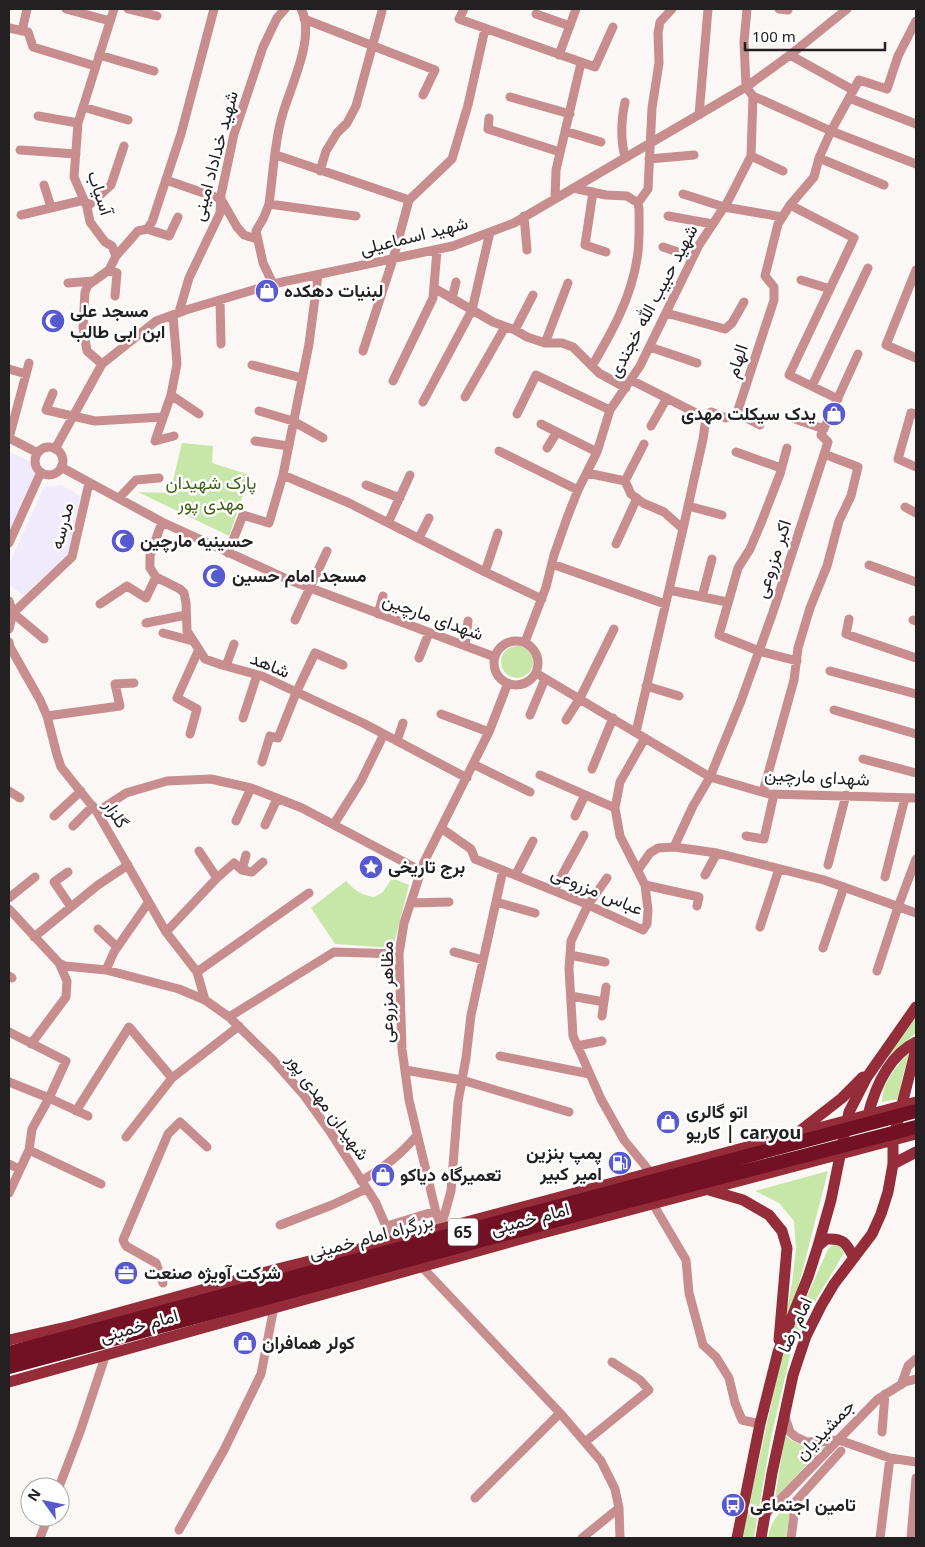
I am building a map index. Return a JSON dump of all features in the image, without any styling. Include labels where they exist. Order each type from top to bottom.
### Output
[{"type":"highway","name":"بزرگراه امام خمینی","points":[[60,1346],[916,1111]]},
{"type":"highway","name":"بزرگراه امام خمینی","points":[[9,1353],[60,1346],[916,1127]]},
{"type":"highway","points":[[9,1349],[60,1346]]},
{"type":"highway","points":[[9,1368],[60,1346]]},
{"type":"main road","points":[[794,1135],[842,1098],[875,1065],[916,1007]]},
{"type":"main road","points":[[840,1155],[852,1147],[864,1129],[873,1095],[881,1080],[893,1063],[910,1045],[916,1042]]},
{"type":"main road","name":"امام رضا","points":[[761,1538],[772,1473],[793,1375],[806,1336],[821,1306],[872,1234],[881,1214],[888,1192],[893,1140],[916,1049]]},
{"type":"main road","name":"امام رضا","points":[[737,1538],[760,1424],[778,1352],[808,1277],[818,1246],[831,1200],[849,1112],[875,1065]]},
{"type":"main road","name":"امام خمینی","points":[[9,1340],[71,1326],[280,1268],[440,1229],[916,1102]]},
{"type":"main road","name":"امام خمینی","points":[[9,1382],[421,1266],[916,1134]]},
{"type":"main road","points":[[892,1164],[916,1152]]},
{"type":"main road","points":[[707,1190],[743,1200],[769,1215],[782,1231],[787,1248],[778,1352]]},
{"type":"main road","points":[[818,1246],[826,1239],[837,1238],[847,1244],[854,1258]]},
{"type":"main road","points":[[220,1286],[228,1319]]},
{"type":"street","points":[[22,31],[27,9]]},
{"type":"street","points":[[66,9],[110,21]]},
{"type":"street","name":"آسیاب","points":[[114,9],[78,123],[74,176],[90,222],[105,242],[112,246],[116,256]]},
{"type":"street","points":[[128,9],[157,16]]},
{"type":"street","points":[[147,229],[152,222],[181,134],[214,9]]},
{"type":"street","name":"شهید خداداد امینی","points":[[176,313],[189,278],[220,213],[234,134],[263,48],[277,18],[284,9]]},
{"type":"street","points":[[274,284],[263,263],[256,231],[269,204],[281,120],[305,41],[304,18],[301,9]]},
{"type":"street","points":[[464,9],[459,19],[595,67],[613,27]]},
{"type":"street","points":[[558,55],[576,9]]},
{"type":"street","points":[[592,366],[614,330],[629,290],[637,259],[638,203],[648,189],[652,108],[659,63],[658,33],[660,22],[672,9]]},
{"type":"street","points":[[698,115],[708,9]]},
{"type":"street","points":[[747,9],[744,42],[746,87],[753,96],[831,131],[916,164]]},
{"type":"street","name":"شهید اسماعیلی","points":[[55,448],[102,364],[156,321],[176,313],[274,284],[453,246],[514,223],[746,87],[790,55],[847,9]]},
{"type":"street","points":[[320,171],[326,151],[337,133],[347,123],[356,106],[382,12]]},
{"type":"street","points":[[536,14],[570,26]]},
{"type":"street","points":[[304,18],[435,70],[423,95]]},
{"type":"street","name":"الهام","points":[[737,413],[774,300],[774,287],[765,276],[778,224],[790,205],[814,177],[819,158],[831,131],[859,80],[887,89],[898,56],[916,21]]},
{"type":"street","points":[[9,28],[28,32],[33,47],[95,66]]},
{"type":"street","points":[[363,351],[393,259],[409,200],[452,158],[468,105],[485,29]]},
{"type":"street","points":[[99,55],[154,71]]},
{"type":"street","points":[[790,55],[851,94],[916,124]]},
{"type":"street","points":[[556,198],[556,170],[581,63]]},
{"type":"street","name":"شهید حبیب الله خجندی","points":[[525,642],[542,599],[578,490],[597,452],[610,410],[626,388],[650,347],[693,257],[724,207],[750,156],[753,96]]},
{"type":"street","points":[[510,97],[570,114]]},
{"type":"street","points":[[625,102],[622,119],[622,143],[626,157]]},
{"type":"street","points":[[83,107],[128,120]]},
{"type":"street","points":[[38,116],[78,123]]},
{"type":"street","points":[[489,118],[488,128],[560,152]]},
{"type":"street","points":[[565,131],[601,142]]},
{"type":"street","points":[[21,215],[51,207],[85,204],[111,185],[124,146]]},
{"type":"street","points":[[20,150],[76,154]]},
{"type":"street","points":[[649,159],[694,154]]},
{"type":"street","points":[[276,155],[409,200]]},
{"type":"street","points":[[750,156],[783,171]]},
{"type":"street","points":[[819,158],[884,184]]},
{"type":"street","points":[[166,180],[221,199],[237,227],[244,235],[257,239]]},
{"type":"street","points":[[44,185],[51,207]]},
{"type":"street","points":[[573,188],[606,195],[627,196],[638,203]]},
{"type":"street","points":[[593,192],[585,245],[606,252]]},
{"type":"street","points":[[683,194],[724,207],[782,217]]},
{"type":"street","points":[[269,204],[356,216]]},
{"type":"street","points":[[790,205],[854,238],[789,375],[838,399]]},
{"type":"street","points":[[524,216],[527,250]]},
{"type":"street","points":[[668,216],[713,224]]},
{"type":"street","points":[[102,364],[87,351],[83,326],[85,292],[88,285],[109,270],[116,256],[138,231],[147,229],[169,236],[178,217]]},
{"type":"street","points":[[423,402],[472,310],[490,232]]},
{"type":"street","points":[[663,247],[693,257]]},
{"type":"street","points":[[393,382],[433,298],[437,250]]},
{"type":"street","points":[[812,386],[868,268]]},
{"type":"street","points":[[109,270],[117,273],[116,296]]},
{"type":"street","points":[[916,270],[886,345],[916,358]]},
{"type":"street","points":[[228,553],[243,515],[268,523],[283,475],[308,344],[318,275]]},
{"type":"street","points":[[801,280],[830,289]]},
{"type":"street","points":[[68,283],[94,281]]},
{"type":"street","points":[[452,299],[456,282]]},
{"type":"street","points":[[545,343],[568,283]]},
{"type":"street","points":[[434,288],[505,328],[515,330],[527,337],[545,343],[562,343],[573,347],[599,373],[626,388]]},
{"type":"street","points":[[515,330],[533,295]]},
{"type":"street","points":[[220,300],[221,344]]},
{"type":"street","points":[[666,313],[725,329],[732,323],[744,302]]},
{"type":"street","points":[[174,436],[155,441],[171,395],[177,364],[176,313]]},
{"type":"street","points":[[465,397],[505,328]]},
{"type":"street","points":[[650,347],[697,363]]},
{"type":"street","name":"اکبر مزروعی","points":[[674,847],[693,806],[710,777],[759,651],[828,442],[821,435],[858,354]]},
{"type":"street","points":[[29,363],[9,438],[38,453]]},
{"type":"street","points":[[252,365],[302,378]]},
{"type":"street","points":[[9,369],[26,374]]},
{"type":"street","points":[[517,414],[536,374],[610,410]]},
{"type":"street","points":[[631,380],[696,413]]},
{"type":"street","points":[[53,393],[46,410],[95,421],[163,417]]},
{"type":"street","points":[[171,395],[199,414]]},
{"type":"street","points":[[651,426],[667,398]]},
{"type":"street","points":[[259,411],[293,421],[323,438]]},
{"type":"street","points":[[636,732],[683,529],[706,418],[711,412],[726,418],[737,413],[760,425]]},
{"type":"street","points":[[916,414],[911,413],[898,459],[916,467]]},
{"type":"street","points":[[795,419],[824,429]]},
{"type":"street","points":[[541,424],[597,452]]},
{"type":"street","points":[[547,448],[557,432]]},
{"type":"street","points":[[256,441],[288,446]]},
{"type":"street","points":[[625,481],[644,444]]},
{"type":"street","points":[[44,448],[55,448],[63,459],[61,467],[54,474],[50,475],[41,472],[36,466],[38,453],[44,448]]},
{"type":"street","points":[[788,448],[750,550],[738,568],[719,635],[759,651],[797,661]]},
{"type":"street","points":[[500,451],[578,490]]},
{"type":"street","points":[[736,452],[782,468]]},
{"type":"street","points":[[763,792],[794,680],[798,648],[839,521],[851,496],[858,467],[824,454]]},
{"type":"street","name":"شهدای مارچین","points":[[61,467],[162,522],[228,553],[311,588],[495,657]]},
{"type":"street","points":[[9,543],[41,472]]},
{"type":"street","points":[[587,473],[625,481]]},
{"type":"street","points":[[283,475],[349,502],[542,599]]},
{"type":"street","points":[[388,523],[410,475]]},
{"type":"street","points":[[119,498],[136,480],[159,478]]},
{"type":"street","points":[[625,481],[631,494],[664,512],[683,529]]},
{"type":"street","name":"مدرسه","points":[[14,613],[72,557],[89,483]]},
{"type":"street","points":[[366,485],[400,498]]},
{"type":"street","points":[[616,544],[637,498]]},
{"type":"street","points":[[688,506],[722,515]]},
{"type":"street","points":[[905,507],[916,513]]},
{"type":"street","points":[[419,538],[429,518]]},
{"type":"street","points":[[100,604],[127,586],[146,598],[156,577],[150,568],[149,561],[162,522]]},
{"type":"street","points":[[485,572],[498,533]]},
{"type":"street","points":[[295,620],[326,551]]},
{"type":"street","points":[[702,597],[712,558]]},
{"type":"street","points":[[552,564],[665,604]]},
{"type":"street","points":[[869,565],[916,582]]},
{"type":"street","name":"شاهد","points":[[156,577],[184,593],[187,631],[205,659],[257,675],[384,734],[467,778]]},
{"type":"street","points":[[669,590],[727,602]]},
{"type":"street","points":[[378,614],[382,596]]},
{"type":"street","points":[[9,601],[14,613],[44,639]]},
{"type":"street","points":[[9,629],[14,613]]},
{"type":"street","points":[[146,623],[186,615]]},
{"type":"street","points":[[849,619],[846,634],[916,658]]},
{"type":"street","points":[[465,646],[468,620]]},
{"type":"street","points":[[566,720],[580,698],[614,629]]},
{"type":"street","points":[[163,633],[194,640]]},
{"type":"street","points":[[418,658],[429,633]]},
{"type":"street","points":[[512,641],[525,642],[531,646],[538,659],[536,673],[527,682],[521,684],[508,683],[498,676],[494,664],[495,657],[501,646],[506,643],[512,641]]},
{"type":"street","name":"گلزار","points":[[9,642],[47,716],[61,766],[95,809],[166,932],[197,972],[205,1000]]},
{"type":"street","points":[[226,666],[234,644]]},
{"type":"street","points":[[190,734],[197,709],[177,698],[199,649]]},
{"type":"street","points":[[262,762],[270,736],[278,738],[296,693],[315,654],[343,665]]},
{"type":"street","points":[[830,671],[916,694]]},
{"type":"street","name":"شهدای مارچین","points":[[536,673],[710,777],[774,794],[916,798]]},
{"type":"street","points":[[243,718],[257,675]]},
{"type":"street","points":[[530,715],[546,678]]},
{"type":"street","name":"مظاهر مزروعی","points":[[440,1229],[409,1100],[402,1049],[399,954],[404,923],[424,862],[489,732],[508,683]]},
{"type":"street","points":[[47,716],[120,706],[115,684],[134,684]]},
{"type":"street","points":[[646,686],[679,696]]},
{"type":"street","points":[[834,710],[916,734]]},
{"type":"street","points":[[441,714],[489,732]]},
{"type":"street","points":[[592,769],[613,718]]},
{"type":"street","points":[[397,741],[403,723]]},
{"type":"street","points":[[334,824],[361,781],[384,734]]},
{"type":"street","name":"عباس مزروعی","points":[[441,828],[471,848],[475,859],[554,890],[642,930],[647,924],[648,910],[645,885],[620,836],[615,808],[620,782],[645,738]]},
{"type":"street","points":[[864,759],[916,773]]},
{"type":"street","points":[[473,764],[530,792]]},
{"type":"street","points":[[540,775],[615,808]]},
{"type":"street","points":[[73,826],[95,809],[126,793],[168,781],[210,779],[251,788],[302,808],[421,871]]},
{"type":"street","points":[[236,821],[251,788]]},
{"type":"street","points":[[9,790],[20,798]]},
{"type":"street","points":[[54,816],[81,791]]},
{"type":"street","points":[[746,836],[764,839],[774,794]]},
{"type":"street","points":[[575,816],[585,795]]},
{"type":"street","points":[[828,865],[846,795]]},
{"type":"street","points":[[885,877],[905,798]]},
{"type":"street","points":[[265,825],[278,799]]},
{"type":"street","points":[[554,890],[584,835]]},
{"type":"street","points":[[516,874],[533,841]]},
{"type":"street","points":[[638,870],[650,853],[658,848],[674,847],[717,853],[824,880],[916,913]]},
{"type":"street","points":[[199,851],[217,878]]},
{"type":"street","points":[[705,875],[717,853]]},
{"type":"street","points":[[242,870],[246,855]]},
{"type":"street","points":[[877,971],[898,906],[916,859]]},
{"type":"street","points":[[166,932],[217,878],[234,863],[242,870],[252,872],[263,862]]},
{"type":"street","points":[[34,938],[98,885],[128,865]]},
{"type":"street","points":[[760,927],[779,869]]},
{"type":"street","points":[[440,1229],[451,1191],[458,1102],[471,1015],[503,870]]},
{"type":"street","points":[[68,872],[54,882],[71,907]]},
{"type":"street","points":[[9,898],[35,878]]},
{"type":"street","points":[[607,878],[588,905],[571,941],[569,969],[573,1036],[601,1099],[624,1140],[651,1173]]},
{"type":"street","points":[[645,885],[699,897],[697,906]]},
{"type":"street","points":[[823,948],[844,888]]},
{"type":"street","points":[[197,972],[308,893]]},
{"type":"street","points":[[411,903],[449,902]]},
{"type":"street","points":[[496,902],[535,913]]},
{"type":"street","points":[[106,970],[117,947],[148,903]]},
{"type":"street","points":[[9,909],[59,963],[68,981],[66,997],[31,1044]]},
{"type":"street","points":[[98,929],[117,947]]},
{"type":"street","points":[[229,1017],[334,952],[399,954]]},
{"type":"street","points":[[454,952],[483,960]]},
{"type":"street","points":[[570,955],[606,962]]},
{"type":"street","name":"شهیدان مهدی پور","points":[[59,963],[64,966],[106,970],[179,989],[205,1000],[229,1017],[272,1059],[303,1094],[331,1133],[364,1185],[387,1226],[392,1240]]},
{"type":"street","points":[[602,1016],[606,986]]},
{"type":"street","points":[[571,996],[604,1002]]},
{"type":"street","points":[[126,1137],[172,1078],[239,1026]]},
{"type":"street","points":[[76,1111],[128,1027],[172,1078]]},
{"type":"street","points":[[9,1032],[66,1061],[32,1129],[29,1150],[9,1193]]},
{"type":"street","points":[[577,1046],[602,1041]]},
{"type":"street","points":[[500,1056],[590,1074]]},
{"type":"street","points":[[405,1070],[462,1080],[569,1112]]},
{"type":"street","points":[[9,1082],[88,1116]]},
{"type":"street","points":[[163,1283],[156,1263],[126,1246],[124,1240],[168,1134],[180,1122],[207,1147]]},
{"type":"street","points":[[280,1225],[332,1205],[364,1185],[406,1149],[417,1135]]},
{"type":"street","points":[[29,1150],[101,1184]]},
{"type":"street","points":[[9,1164],[20,1168]]},
{"type":"street","points":[[653,1204],[686,1260],[689,1293],[703,1344],[716,1357],[729,1378],[735,1404],[742,1420],[760,1424]]},
{"type":"street","points":[[387,1226],[436,1211]]},
{"type":"street","points":[[421,1266],[560,1412],[601,1460],[615,1489],[619,1508],[620,1538]]},
{"type":"street","points":[[180,1530],[224,1450],[261,1374],[274,1307]]},
{"type":"street","points":[[63,1477],[106,1354]]},
{"type":"street","points":[[901,1384],[908,1366],[916,1359]]},
{"type":"street","points":[[585,1442],[649,1390],[640,1380],[612,1362]]},
{"type":"street","name":"جمشیدیان","points":[[764,1516],[878,1399],[901,1384],[916,1379]]},
{"type":"street","points":[[882,1432],[886,1394]]},
{"type":"street","points":[[475,1498],[560,1412]]},
{"type":"street","points":[[785,1417],[790,1432],[806,1442],[839,1440],[890,1458],[916,1462]]},
{"type":"street","points":[[791,1538],[796,1501],[841,1451]]},
{"type":"street","points":[[880,1538],[890,1458]]},
{"type":"street","points":[[911,1538],[916,1478]]},
{"type":"street","points":[[582,1538],[619,1508]]},
{"type":"shaded area","points":[[9,452],[31,462],[36,473],[9,535]]},
{"type":"shaded area","points":[[61,485],[80,496],[68,557],[23,595],[9,585],[9,564],[44,487]]},
{"type":"green space","name":"پارک شهیدان مهدی پور","points":[[182,443],[213,446],[212,463],[250,475],[229,536],[138,492],[170,493]]},
{"type":"green space","points":[[517,646],[523,647],[528,651],[532,656],[532,668],[528,673],[523,677],[517,678],[511,677],[506,673],[502,668],[501,662],[502,656],[506,651],[511,647]]},
{"type":"green space","points":[[392,878],[409,885],[393,948],[335,944],[311,908],[346,881],[359,892],[374,897],[383,892]]},
{"type":"green space","points":[[916,1017],[916,1033],[884,1060]]},
{"type":"green space","points":[[910,1052],[902,1078],[899,1099],[882,1102],[887,1081]]},
{"type":"green space","points":[[828,1171],[797,1292],[783,1330],[796,1249],[794,1221],[779,1203],[755,1191]]},
{"type":"green space","points":[[834,1244],[841,1246],[844,1253],[805,1318],[793,1343],[771,1438],[754,1537],[742,1538],[779,1368],[786,1344],[828,1249]]},
{"type":"green space","points":[[785,1436],[804,1446],[825,1446],[775,1498]]},
{"type":"green space","points":[[793,1499],[786,1538],[768,1538],[774,1521]]},
{"type":"place","name":"لبنیات دهکده","points":[[267,291]]},
{"type":"place","name":"مسجد علی ابن ابی طالب","points":[[53,321]]},
{"type":"place","name":"یدک سیکلت مهدی","points":[[834,414]]},
{"type":"place","name":"حسینیه مارچین","points":[[123,541]]},
{"type":"place","name":"مسجد امام حسین","points":[[214,576]]},
{"type":"place","name":"برج تاریخی","points":[[371,867]]},
{"type":"place","name":"اتو گالری کاریو | caryou","points":[[668,1122]]},
{"type":"place","name":"پمپ بنزین امیر کبیر","points":[[620,1163]]},
{"type":"place","name":"تعمیرگاه دیاکو","points":[[383,1175]]},
{"type":"place","name":"شرکت آویژه صنعت","points":[[126,1273]]},
{"type":"place","name":"کولر همافران","points":[[245,1343]]},
{"type":"place","name":"تامین اجتماعی","points":[[733,1505]]}]
